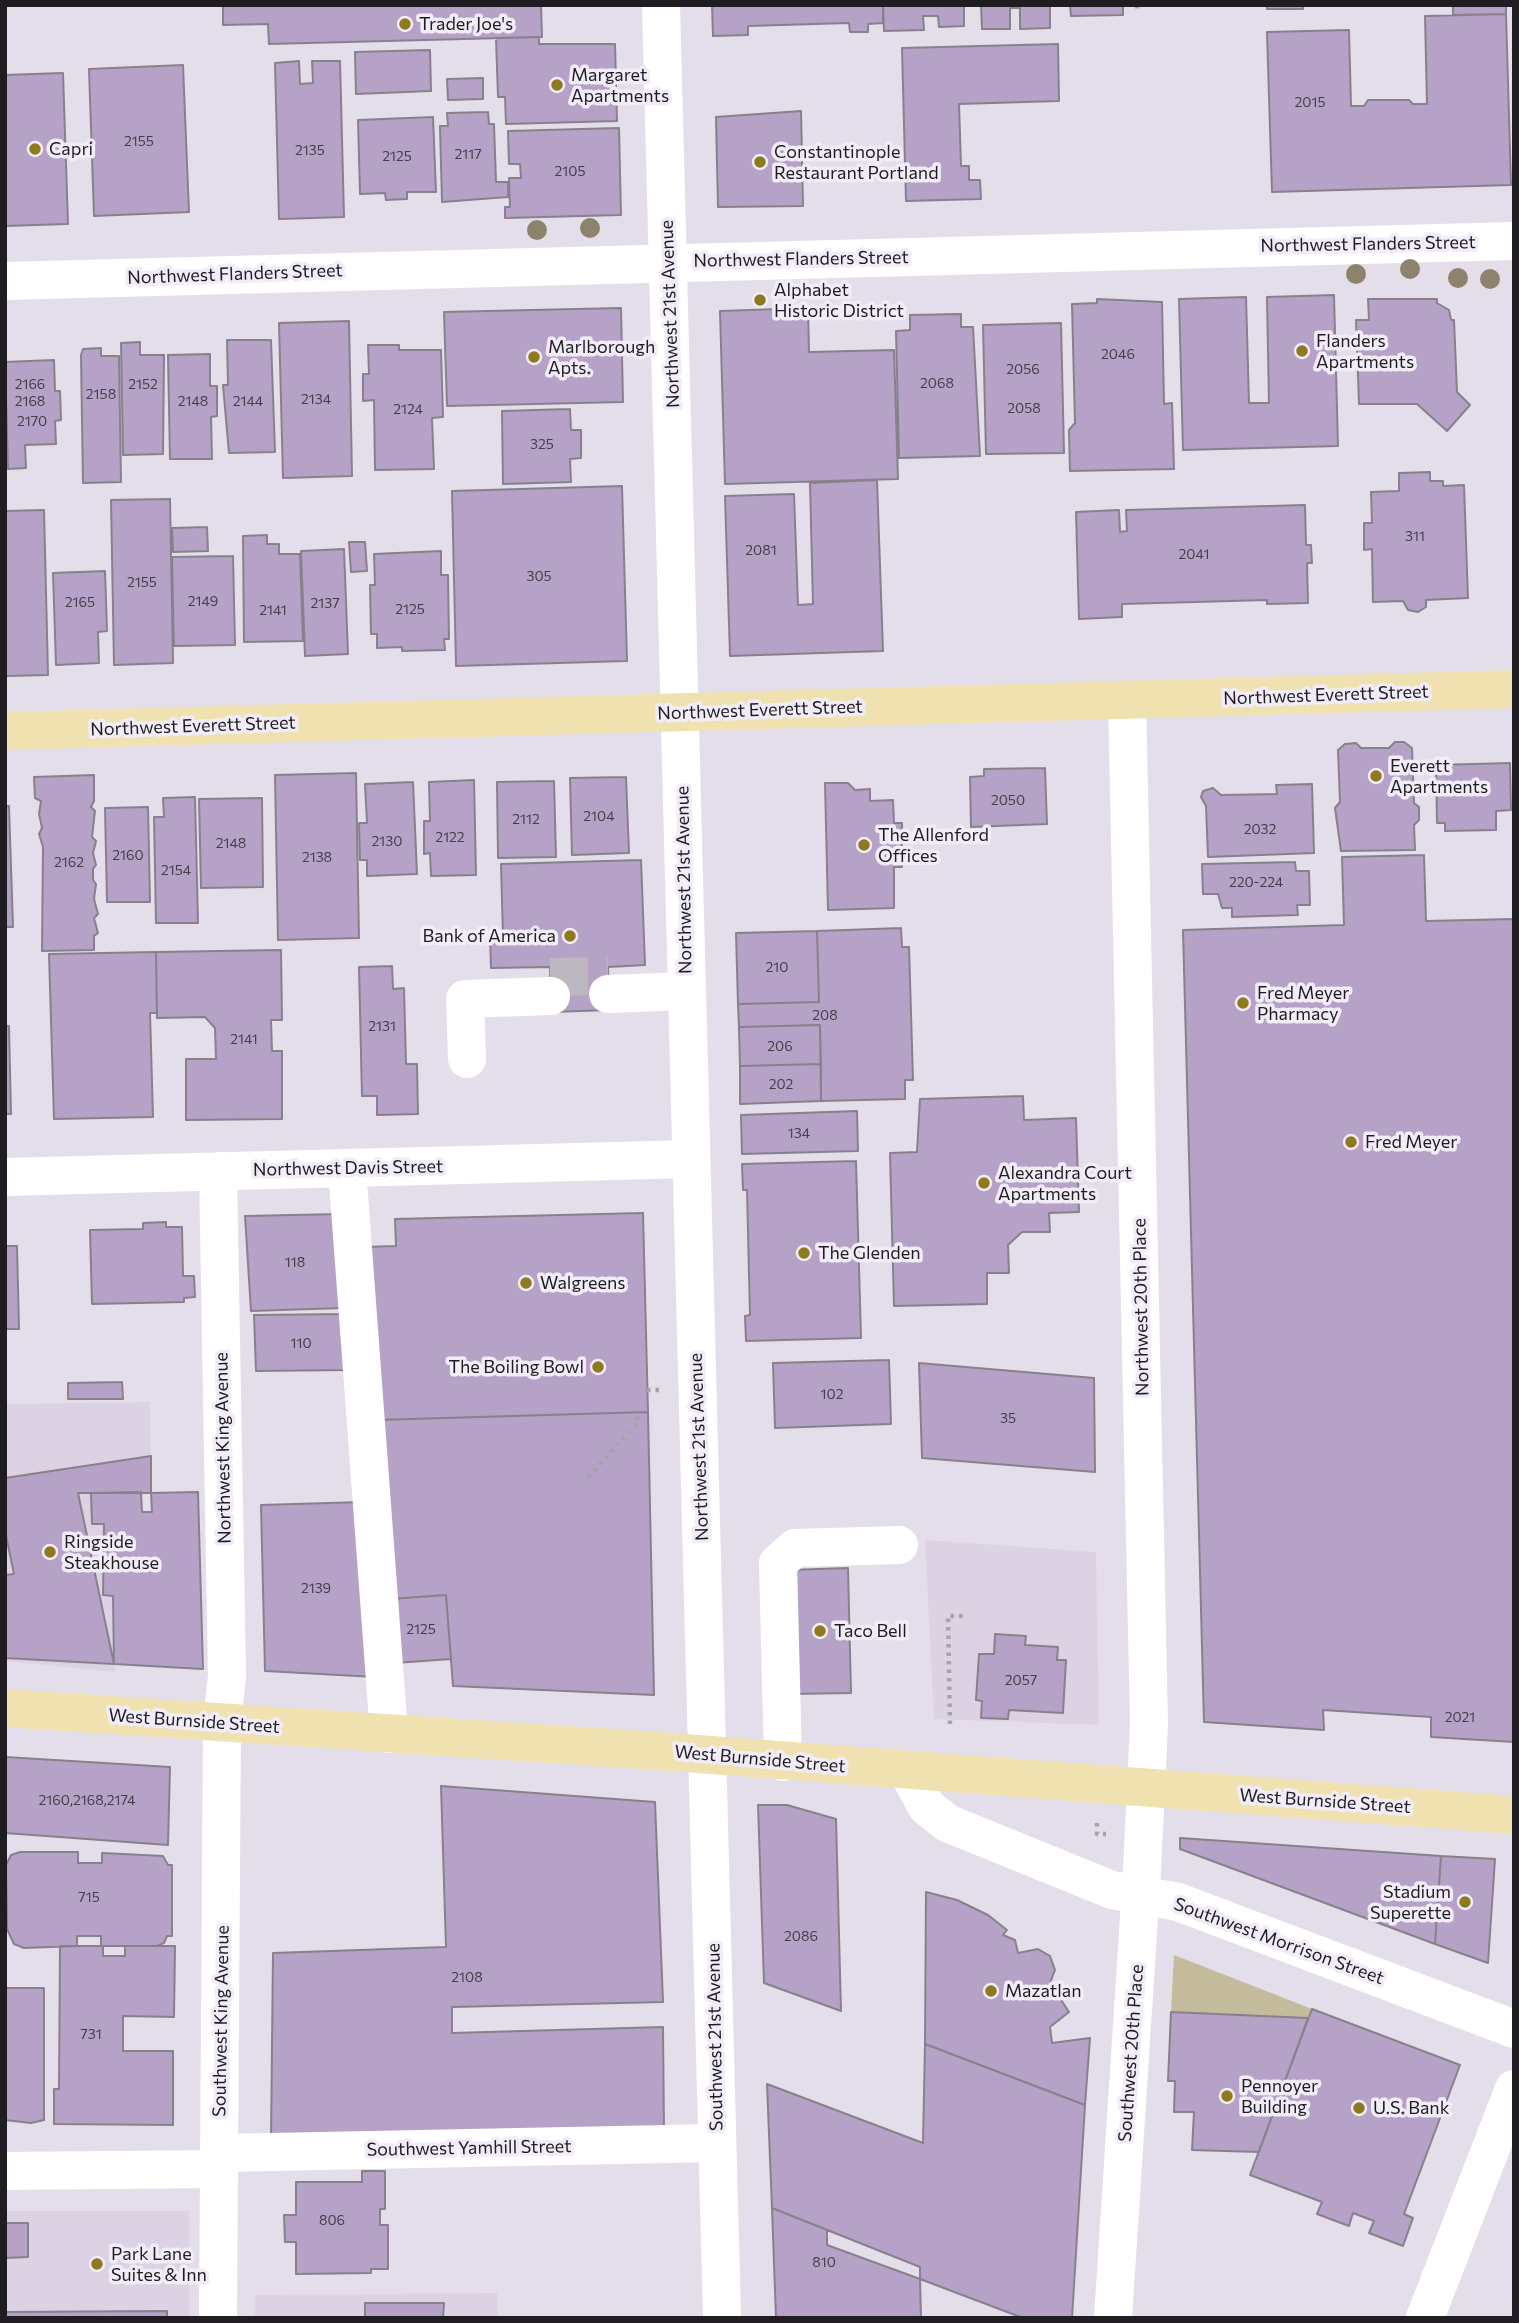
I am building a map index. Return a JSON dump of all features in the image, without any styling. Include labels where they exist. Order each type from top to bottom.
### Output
[{"type":"main road","name":"Northwest Everett Street","points":[[5,731],[1514,690]]},
{"type":"main road","name":"West Burnside Street","points":[[5,1708],[1514,1815]]},
{"type":"street","name":"Northwest 21st Avenue","points":[[661,5],[709,1756]]},
{"type":"street","name":"Northwest Flanders Street","points":[[5,281],[1514,241]]},
{"type":"street","name":"Northwest 20th Place","points":[[1127,700],[1149,1714],[1145,1788]]},
{"type":"street","points":[[608,985],[687,982]]},
{"type":"street","points":[[467,1059],[465,999],[550,986]]},
{"type":"street","name":"Northwest Davis Street","points":[[5,1177],[691,1159]]},
{"type":"street","points":[[347,1168],[389,1734]]},
{"type":"street","name":"Northwest King Avenue","points":[[218,1171],[227,1676],[222,1724]]},
{"type":"street","points":[[783,1762],[778,1563],[795,1548],[899,1545]]},
{"type":"street","name":"Southwest King Avenue","points":[[218,2318],[222,1724]]},
{"type":"street","name":"Southwest 21st Avenue","points":[[709,1756],[722,2318]]},
{"type":"street","name":"Southwest Morrison Street","points":[[907,1771],[927,1807],[947,1823],[1112,1890],[1178,1902],[1514,2029]]},
{"type":"street","name":"Southwest 20th Place","points":[[1113,2318],[1145,1788]]},
{"type":"street","points":[[1425,2318],[1514,2089]]},
{"type":"street","name":"Southwest Yamhill Street","points":[[5,2171],[718,2143]]},
{"type":"path","points":[[588,1477],[637,1424],[637,1413]]},
{"type":"path","points":[[950,1724],[948,1616],[966,1616]]},
{"type":"path","points":[[1097,1823],[1097,1834],[1107,1834]]},
{"type":"shaded area","name":"Ringside Steakhouse","points":[[150,1402],[151,1493],[91,1493],[92,1524],[104,1524],[103,1595],[113,1596],[115,1672],[5,1661],[5,1404]]},
{"type":"shaded area","points":[[925,1540],[1096,1552],[1099,1725],[934,1719]]},
{"type":"shaded area","points":[[1174,1955],[1312,2009],[1308,2018],[1171,2012]]},
{"type":"shaded area","name":"Park Lane Suites & Inn","points":[[5,2211],[189,2211],[189,2318],[5,2318]]},
{"type":"shaded area","name":"Park Lane Suites & Inn","points":[[497,2293],[498,2318],[255,2318],[255,2295]]},
{"type":"building","name":"Trader Joe's","points":[[223,5],[541,5],[542,37],[269,44],[268,24],[223,25]]},
{"type":"building","points":[[712,5],[883,5],[883,23],[868,24],[868,32],[850,32],[849,23],[748,26],[748,35],[713,36]]},
{"type":"building","points":[[883,5],[964,5],[964,26],[939,27],[938,16],[923,16],[924,30],[884,31]]},
{"type":"building","points":[[981,5],[1050,5],[1050,28],[1020,29],[1020,8],[1010,8],[1010,29],[982,29]]},
{"type":"building","points":[[1070,5],[1123,5],[1123,15],[1071,16]]},
{"type":"building","points":[[1267,5],[1303,5],[1303,9],[1267,9]]},
{"type":"building","points":[[1453,5],[1506,5],[1506,14],[1453,15]]},
{"type":"building","points":[[1506,14],[1511,185],[1272,192],[1267,32],[1349,30],[1351,106],[1364,106],[1368,100],[1409,100],[1413,104],[1427,104],[1425,16]]},
{"type":"building","name":"Margaret Apartments","points":[[539,37],[539,44],[615,44],[617,121],[506,124],[505,97],[498,97],[496,38]]},
{"type":"building","points":[[1058,44],[1059,101],[959,104],[961,166],[969,166],[969,180],[980,180],[981,199],[906,201],[902,48]]},
{"type":"building","points":[[430,50],[431,91],[356,94],[355,52]]},
{"type":"building","points":[[299,61],[300,84],[313,83],[312,61],[340,61],[344,217],[279,219],[275,63]]},
{"type":"building","points":[[183,65],[189,212],[94,216],[89,69]]},
{"type":"building","name":"Capri","points":[[63,73],[68,224],[5,226],[5,75]]},
{"type":"building","points":[[483,78],[483,99],[448,100],[447,79]]},
{"type":"building","name":"Constantinople Restaurant Portland","points":[[801,111],[803,206],[718,207],[716,117]]},
{"type":"building","points":[[488,112],[489,124],[494,124],[496,182],[508,182],[508,197],[442,202],[440,126],[448,126],[447,113]]},
{"type":"building","points":[[433,117],[436,192],[407,192],[407,199],[386,200],[385,193],[360,194],[358,120]]},
{"type":"building","points":[[619,128],[621,215],[505,218],[505,207],[510,207],[509,178],[521,178],[520,164],[509,164],[508,131]]},
{"type":"building","name":"Flanders Apartments","points":[[1334,295],[1338,446],[1183,450],[1179,299],[1246,297],[1249,403],[1269,403],[1267,297]]},
{"type":"building","points":[[1097,299],[1162,302],[1164,404],[1172,403],[1174,469],[1070,471],[1069,430],[1075,423],[1072,304],[1097,303]]},
{"type":"building","points":[[1368,299],[1437,299],[1437,303],[1449,310],[1451,320],[1454,320],[1457,392],[1470,405],[1447,431],[1417,404],[1359,404],[1356,320],[1369,320]]},
{"type":"building","name":"Marlborough Apts.","points":[[621,308],[623,402],[447,406],[444,312]]},
{"type":"building","points":[[808,308],[809,352],[894,350],[898,479],[725,484],[720,311]]},
{"type":"building","points":[[961,314],[961,327],[973,327],[980,456],[899,458],[896,331],[910,330],[910,315]]},
{"type":"building","points":[[349,321],[352,476],[283,478],[279,323]]},
{"type":"building","points":[[1061,323],[1064,453],[986,454],[983,325]]},
{"type":"building","points":[[227,340],[271,340],[275,452],[229,453],[223,385],[228,385]]},
{"type":"building","points":[[140,342],[140,355],[164,355],[163,454],[123,455],[121,343]]},
{"type":"building","points":[[368,345],[399,345],[399,350],[441,350],[443,417],[432,418],[434,469],[375,470],[374,400],[363,401],[363,374],[369,374]]},
{"type":"building","points":[[101,348],[101,356],[119,356],[121,482],[83,483],[81,355],[83,349]]},
{"type":"building","points":[[210,354],[210,386],[217,386],[217,416],[211,417],[212,459],[170,459],[168,355]]},
{"type":"building","points":[[54,360],[55,391],[60,391],[61,420],[55,421],[56,444],[25,445],[26,468],[8,469],[5,362]]},
{"type":"building","points":[[570,409],[571,430],[581,430],[581,458],[570,459],[571,482],[503,484],[502,411]]},
{"type":"building","points":[[1430,472],[1430,481],[1443,481],[1443,486],[1464,485],[1468,598],[1426,600],[1426,607],[1418,612],[1408,610],[1403,601],[1373,602],[1372,549],[1364,550],[1364,523],[1372,523],[1371,492],[1399,491],[1399,473]]},
{"type":"building","points":[[877,480],[883,651],[730,656],[725,496],[794,494],[798,605],[813,604],[810,483]]},
{"type":"building","points":[[622,486],[627,661],[456,666],[452,491]]},
{"type":"building","points":[[170,499],[173,663],[114,665],[111,500]]},
{"type":"building","points":[[1305,505],[1306,545],[1311,545],[1312,563],[1307,563],[1308,603],[1267,604],[1267,600],[1122,604],[1122,617],[1079,619],[1076,512],[1119,510],[1120,532],[1127,531],[1126,510]]},
{"type":"building","points":[[44,510],[48,675],[6,676],[5,511]]},
{"type":"building","points":[[207,527],[208,551],[173,552],[172,528]]},
{"type":"building","points":[[267,535],[267,544],[279,544],[279,554],[300,554],[303,641],[244,642],[243,536]]},
{"type":"building","points":[[349,542],[365,542],[367,571],[351,572]]},
{"type":"building","points":[[344,549],[348,654],[305,656],[301,551]]},
{"type":"building","points":[[441,551],[441,575],[448,575],[449,639],[444,639],[445,650],[402,651],[402,647],[377,648],[377,634],[371,634],[370,585],[375,585],[374,554]]},
{"type":"building","points":[[233,556],[235,645],[174,646],[172,557]]},
{"type":"building","points":[[105,571],[107,631],[98,632],[99,663],[56,665],[53,573]]},
{"type":"building","name":"Everett Apartments","points":[[1395,742],[1404,742],[1412,748],[1414,803],[1419,807],[1419,820],[1414,825],[1415,850],[1341,851],[1335,808],[1340,802],[1338,750],[1345,744],[1356,743],[1361,748],[1389,748]]},
{"type":"building","points":[[1510,763],[1511,810],[1496,811],[1496,830],[1445,831],[1445,823],[1437,823],[1436,765]]},
{"type":"building","points":[[1045,768],[1047,824],[971,827],[970,777],[984,776],[984,769]]},
{"type":"building","points":[[356,773],[359,938],[278,940],[275,775]]},
{"type":"building","points":[[94,775],[94,801],[91,807],[95,811],[92,837],[96,841],[93,853],[96,865],[93,869],[93,880],[96,884],[94,899],[98,914],[94,918],[98,933],[94,936],[94,950],[42,951],[43,847],[39,834],[42,828],[39,814],[41,801],[35,798],[34,777]]},
{"type":"building","points":[[626,777],[629,853],[572,855],[570,778]]},
{"type":"building","points":[[474,780],[476,875],[431,876],[430,853],[424,854],[424,821],[430,821],[429,782]]},
{"type":"building","points":[[554,781],[556,857],[498,858],[497,782]]},
{"type":"building","points":[[413,782],[417,874],[367,876],[367,860],[360,860],[359,823],[367,823],[365,784]]},
{"type":"building","name":"The Allenford Offices","points":[[825,783],[848,783],[855,790],[870,789],[870,801],[893,800],[894,823],[902,823],[902,867],[894,867],[894,908],[828,910]]},
{"type":"building","points":[[1312,784],[1314,853],[1208,857],[1206,806],[1201,797],[1203,791],[1213,788],[1221,795],[1277,794],[1276,785]]},
{"type":"building","points":[[195,797],[198,923],[156,923],[154,817],[164,817],[163,798]]},
{"type":"building","points":[[262,798],[263,887],[201,888],[199,799]]},
{"type":"building","points":[[5,806],[9,806],[13,927],[5,927]]},
{"type":"building","points":[[148,807],[150,902],[107,902],[105,808]]},
{"type":"building","name":"Fred Meyer","points":[[1424,855],[1426,921],[1514,919],[1514,1742],[1431,1737],[1431,1717],[1323,1710],[1324,1730],[1204,1722],[1183,930],[1344,925],[1342,857]]},
{"type":"building","name":"Bank of America","points":[[641,860],[645,965],[608,967],[609,1010],[551,1012],[550,967],[491,968],[490,936],[503,936],[501,864]]},
{"type":"building","points":[[1295,862],[1296,871],[1309,871],[1310,905],[1297,905],[1298,915],[1232,917],[1232,908],[1222,908],[1218,894],[1203,894],[1202,864]]},
{"type":"building","points":[[901,928],[902,947],[909,947],[913,1080],[905,1080],[905,1099],[821,1101],[820,1025],[739,1027],[738,1004],[819,1002],[817,931]]},
{"type":"building","points":[[817,931],[819,1002],[738,1004],[736,933]]},
{"type":"building","points":[[281,950],[282,1020],[271,1020],[272,1051],[282,1051],[282,1119],[186,1120],[186,1059],[216,1059],[215,1028],[205,1017],[157,1018],[156,952]]},
{"type":"building","points":[[156,952],[157,1013],[150,1013],[153,1117],[54,1119],[49,954]]},
{"type":"building","points":[[392,966],[393,989],[404,988],[406,1064],[417,1064],[418,1114],[377,1115],[377,1096],[362,1096],[359,967]]},
{"type":"building","points":[[820,1025],[821,1064],[740,1066],[739,1027]]},
{"type":"building","points":[[5,1026],[9,1026],[11,1114],[5,1114]]},
{"type":"building","points":[[821,1064],[821,1101],[740,1104],[740,1066]]},
{"type":"building","name":"Alexandra Court Apartments","points":[[1023,1096],[1024,1120],[1076,1118],[1079,1212],[1049,1213],[1050,1232],[1022,1232],[1008,1245],[1009,1273],[987,1273],[987,1304],[894,1306],[890,1153],[917,1152],[920,1099]]},
{"type":"building","points":[[857,1111],[858,1151],[742,1154],[741,1115]]},
{"type":"building","name":"The Glenden","points":[[856,1161],[861,1338],[746,1341],[745,1316],[750,1315],[747,1190],[743,1190],[742,1164]]},
{"type":"building","points":[[643,1213],[648,1412],[377,1420],[364,1247],[396,1246],[395,1219]]},
{"type":"building","points":[[341,1214],[344,1308],[251,1311],[245,1216]]},
{"type":"building","points":[[166,1222],[166,1227],[182,1227],[183,1276],[194,1276],[195,1297],[184,1298],[184,1302],[92,1304],[90,1230],[143,1229],[143,1223]]},
{"type":"building","points":[[5,1246],[17,1246],[19,1329],[5,1329]]},
{"type":"building","points":[[345,1314],[348,1370],[256,1371],[254,1315]]},
{"type":"building","points":[[889,1360],[891,1424],[775,1428],[773,1363]]},
{"type":"building","points":[[919,1363],[1094,1378],[1095,1472],[922,1458]]},
{"type":"building","points":[[122,1382],[123,1399],[68,1399],[68,1383]]},
{"type":"building","points":[[648,1412],[654,1695],[453,1686],[446,1595],[390,1599],[377,1420]]},
{"type":"building","name":"Ringside Steakhouse","points":[[151,1456],[151,1493],[78,1493],[114,1664],[5,1658],[5,1575],[14,1574],[5,1531],[5,1478]]},
{"type":"building","points":[[141,1492],[142,1512],[152,1512],[151,1493],[198,1492],[203,1669],[114,1664],[113,1596],[103,1595],[104,1524],[92,1524],[91,1493]]},
{"type":"building","points":[[362,1502],[375,1677],[265,1671],[261,1505]]},
{"type":"building","name":"Taco Bell","points":[[848,1568],[851,1693],[793,1694],[789,1570]]},
{"type":"building","points":[[446,1595],[451,1659],[395,1663],[390,1599]]},
{"type":"building","points":[[995,1634],[1026,1636],[1025,1645],[1058,1647],[1057,1660],[1066,1660],[1063,1713],[1009,1710],[1008,1719],[981,1718],[982,1701],[976,1700],[979,1654],[994,1654]]},
{"type":"building","points":[[5,1757],[170,1767],[168,1845],[5,1833]]},
{"type":"building","points":[[441,1786],[655,1802],[663,2002],[452,2007],[452,2033],[663,2027],[664,2131],[271,2140],[273,1953],[446,1947]]},
{"type":"building","points":[[758,1805],[787,1805],[836,1819],[841,2011],[764,1983]]},
{"type":"building","points":[[1180,1838],[1441,1856],[1435,1944],[1180,1849]]},
{"type":"building","points":[[20,1852],[78,1852],[78,1863],[102,1863],[102,1853],[163,1856],[168,1865],[172,1865],[172,1936],[167,1936],[164,1943],[157,1946],[101,1946],[101,1936],[77,1936],[77,1946],[24,1948],[14,1944],[7,1929],[6,1865],[11,1855]]},
{"type":"building","name":"Stadium Superette","points":[[1441,1856],[1495,1859],[1488,1963],[1435,1944]]},
{"type":"building","name":"Mazatlan","points":[[926,1892],[957,1900],[988,1915],[1007,1930],[1003,1935],[1015,1940],[1018,1953],[1038,1949],[1050,1956],[1055,1970],[1050,1983],[1069,2012],[1050,2027],[1052,2043],[1090,2038],[1085,2105],[925,2044]]},
{"type":"building","points":[[60,1946],[103,1946],[103,1956],[125,1956],[125,1946],[175,1946],[174,2017],[123,2016],[123,2051],[173,2051],[173,2125],[54,2124],[54,2089],[59,2089]]},
{"type":"building","points":[[5,1988],[44,1988],[44,2120],[31,2123],[5,2120]]},
{"type":"building","name":"U.S. Bank","points":[[1312,2009],[1460,2065],[1404,2214],[1413,2218],[1403,2246],[1369,2233],[1374,2221],[1353,2213],[1349,2226],[1317,2214],[1322,2202],[1250,2175]]},
{"type":"building","name":"Pennoyer Building","points":[[1171,2012],[1308,2018],[1259,2152],[1192,2150],[1194,2112],[1174,2112],[1175,2081],[1168,2081]]},
{"type":"building","points":[[925,2044],[1085,2105],[1072,2318],[1023,2318],[920,2279],[920,2267],[772,2208],[767,2084],[923,2143]]},
{"type":"building","points":[[362,2171],[385,2171],[385,2209],[380,2209],[380,2225],[388,2225],[388,2269],[371,2269],[371,2273],[296,2274],[296,2242],[285,2242],[284,2215],[296,2215],[296,2182],[362,2182]]},
{"type":"building","points":[[772,2208],[827,2230],[827,2245],[920,2279],[921,2318],[776,2318]]},
{"type":"building","points":[[5,2223],[28,2223],[28,2257],[5,2258]]},
{"type":"building","points":[[365,2303],[444,2303],[443,2318],[365,2318]]},
{"type":"building","points":[[167,2311],[167,2318],[5,2318],[5,2312]]},
{"type":"tunnel","points":[[550,977],[608,976]]},
{"type":"place","name":"Trader Joe's","points":[[405,24]]},
{"type":"place","name":"Margaret Apartments","points":[[557,85]]},
{"type":"place","name":"Capri","points":[[35,149]]},
{"type":"place","name":"Constantinople Restaurant Portland","points":[[760,162]]},
{"type":"place","name":"Alphabet Historic District","points":[[760,300]]},
{"type":"place","name":"Flanders Apartments","points":[[1302,351]]},
{"type":"place","name":"Marlborough Apts.","points":[[534,357]]},
{"type":"place","name":"Everett Apartments","points":[[1376,776]]},
{"type":"place","name":"The Allenford Offices","points":[[864,845]]},
{"type":"place","name":"Bank of America","points":[[570,936]]},
{"type":"place","name":"Fred Meyer Pharmacy","points":[[1243,1003]]},
{"type":"place","name":"Fred Meyer","points":[[1351,1142]]},
{"type":"place","name":"Alexandra Court Apartments","points":[[984,1183]]},
{"type":"place","name":"The Glenden","points":[[804,1253]]},
{"type":"place","name":"Walgreens","points":[[526,1283]]},
{"type":"place","name":"The Boiling Bowl","points":[[598,1367]]},
{"type":"place","name":"Ringside Steakhouse","points":[[50,1552]]},
{"type":"place","name":"Taco Bell","points":[[820,1631]]},
{"type":"place","name":"Stadium Superette","points":[[1465,1902]]},
{"type":"place","name":"Mazatlan","points":[[991,1991]]},
{"type":"place","name":"Pennoyer Building","points":[[1227,2096]]},
{"type":"place","name":"U.S. Bank","points":[[1359,2108]]},
{"type":"place","name":"Park Lane Suites & Inn","points":[[97,2264]]}]
